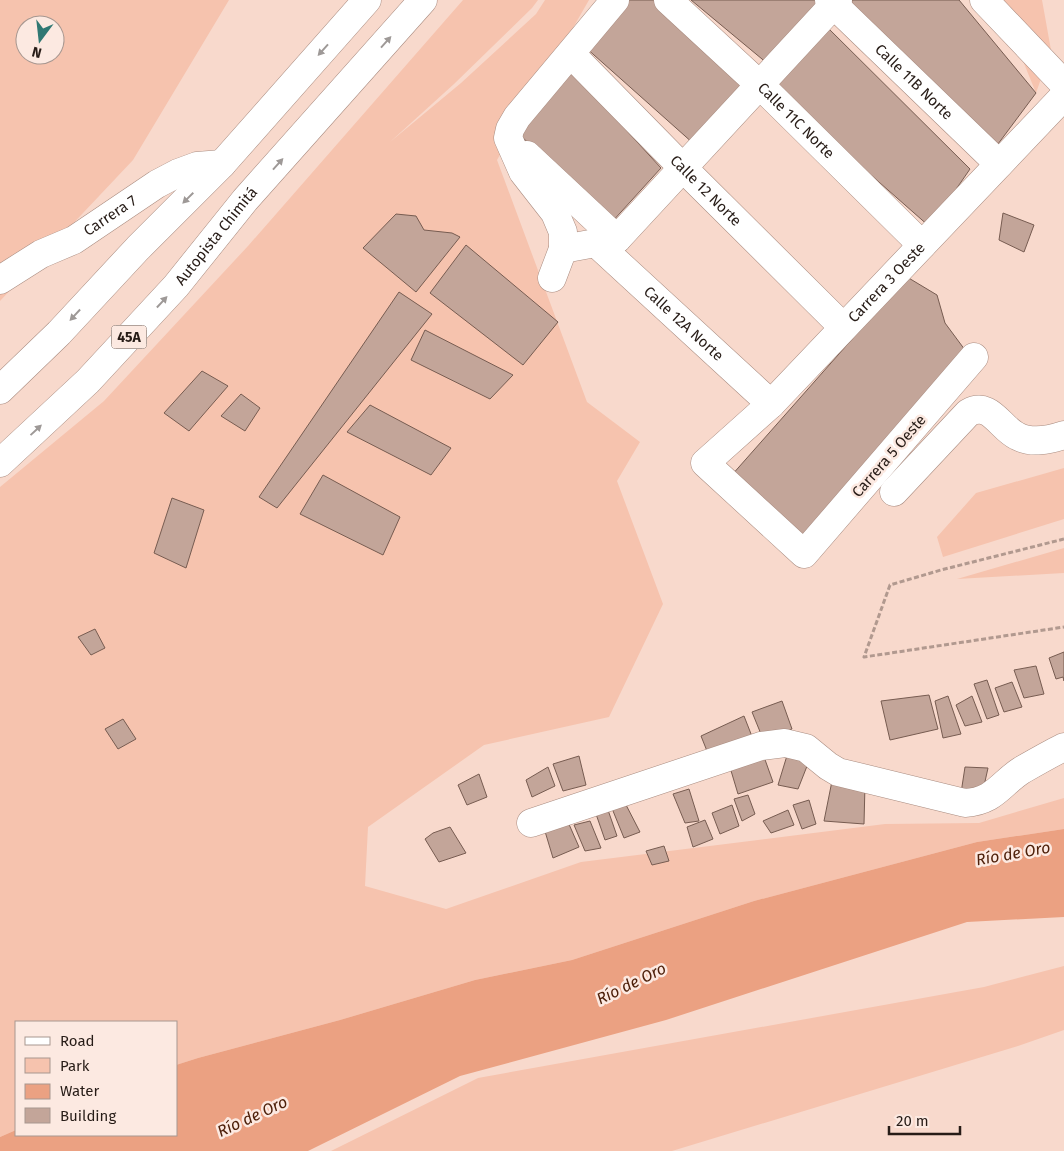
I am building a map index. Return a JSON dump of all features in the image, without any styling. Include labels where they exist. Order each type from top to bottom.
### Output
[{"type":"main road","points":[[0,390],[59,333],[138,248],[222,164],[367,0]]},
{"type":"main road","name":"Autopista Chimitá","points":[[0,463],[88,382],[176,286],[245,200],[423,0]]},
{"type":"main road","points":[[552,278],[564,249],[563,232],[555,213],[523,172],[508,138],[510,129],[517,117],[615,0]]},
{"type":"main road","name":"Calle 11C Norte","points":[[668,0],[760,85],[922,245]]},
{"type":"main road","points":[[984,0],[1064,84]]},
{"type":"main road","points":[[564,249],[607,241],[683,168],[833,2]]},
{"type":"main road","name":"Calle 11B Norte","points":[[833,2],[999,164]]},
{"type":"main road","name":"Calle 12 Norte","points":[[571,54],[843,327]]},
{"type":"main road","name":"Carrera 3 Oeste","points":[[705,463],[771,404],[1064,96]]},
{"type":"main road","name":"Calle 12A Norte","points":[[508,138],[607,241],[771,404]]},
{"type":"main road","name":"Carrera 7","points":[[0,280],[42,254],[74,240],[157,184],[178,173],[197,166],[222,164]]},
{"type":"main road","name":"Carrera 5 Oeste","points":[[705,463],[804,554],[974,357]]},
{"type":"main road","points":[[894,492],[968,413],[975,409],[985,410],[1016,436],[1029,440],[1042,440],[1064,434]]},
{"type":"main road","points":[[531,823],[761,746],[785,743],[806,748],[838,772],[965,803],[978,802],[991,796],[1020,771],[1064,746]]},
{"type":"path","points":[[1064,540],[941,570],[890,585],[864,658],[1064,627]]},
{"type":"green space","points":[[0,0],[229,0],[133,160],[0,301]]},
{"type":"green space","points":[[463,0],[538,0],[454,84],[390,142],[461,83],[536,14],[545,0],[589,0],[497,160],[587,402],[640,442],[617,481],[663,604],[609,717],[484,745],[368,827],[365,886],[446,909],[581,862],[885,824],[979,823],[1064,798],[1064,829],[977,842],[754,901],[572,960],[475,980],[340,1020],[178,1064],[178,1021],[15,1021],[15,1130],[0,1137],[0,487],[104,401],[248,246]]},
{"type":"green space","points":[[990,0],[1042,0],[1051,50],[1036,93],[1001,7]]},
{"type":"green space","points":[[1064,468],[1064,519],[943,557],[937,537],[976,493]]},
{"type":"green space","points":[[1064,548],[1064,573],[957,579]]},
{"type":"green space","points":[[1064,966],[1064,1030],[1018,1046],[672,1151],[331,1151],[478,1078],[984,987]]},
{"type":"water","name":"Río de Oro","points":[[1064,829],[1064,917],[967,922],[666,1020],[460,1076],[308,1151],[0,1151],[0,1137],[15,1130],[15,1136],[178,1136],[178,1064],[340,1020],[475,980],[572,960],[754,901],[977,842]]},
{"type":"building","points":[[624,0],[657,0],[748,82],[694,144],[585,47]]},
{"type":"building","points":[[691,0],[815,0],[821,5],[768,64]]},
{"type":"building","points":[[853,0],[959,0],[1036,93],[998,144],[847,7]]},
{"type":"building","points":[[826,26],[970,169],[930,227],[771,87]]},
{"type":"building","points":[[572,71],[661,168],[611,223],[518,133]]},
{"type":"building","points":[[1003,213],[1034,225],[1024,252],[999,240]]},
{"type":"building","points":[[396,214],[416,216],[424,230],[452,233],[460,237],[416,292],[363,248]]},
{"type":"building","points":[[466,245],[558,322],[523,365],[430,293]]},
{"type":"building","points":[[907,277],[937,295],[945,323],[968,354],[805,539],[731,476]]},
{"type":"building","points":[[399,292],[432,314],[277,508],[259,497]]},
{"type":"building","points":[[425,330],[513,375],[490,399],[411,360]]},
{"type":"building","points":[[202,371],[228,386],[189,431],[164,413]]},
{"type":"building","points":[[241,394],[260,408],[245,431],[221,416]]},
{"type":"building","points":[[370,405],[451,448],[431,475],[347,432]]},
{"type":"building","points":[[323,475],[400,517],[383,555],[300,514]]},
{"type":"building","points":[[172,498],[204,510],[186,568],[154,553]]},
{"type":"building","points":[[95,629],[105,648],[91,655],[78,637]]},
{"type":"building","points":[[1064,652],[1064,681],[1063,677],[1056,679],[1049,658]]},
{"type":"building","points":[[1036,666],[1044,694],[1024,698],[1014,670]]},
{"type":"building","points":[[987,680],[999,715],[987,719],[974,684]]},
{"type":"building","points":[[1012,682],[1022,707],[1004,712],[995,688]]},
{"type":"building","points":[[929,695],[938,729],[890,740],[881,701]]},
{"type":"building","points":[[948,696],[961,734],[943,738],[935,701]]},
{"type":"building","points":[[972,696],[982,722],[965,726],[956,705]]},
{"type":"building","points":[[782,701],[792,729],[763,739],[752,712]]},
{"type":"building","points":[[744,716],[753,739],[709,756],[701,736]]},
{"type":"building","points":[[123,719],[136,739],[118,749],[105,729]]},
{"type":"building","points":[[789,749],[811,756],[798,789],[778,785]]},
{"type":"building","points":[[763,754],[773,782],[738,794],[729,764]]},
{"type":"building","points":[[579,756],[586,785],[563,791],[553,764]]},
{"type":"building","points":[[548,767],[555,786],[532,797],[526,780]]},
{"type":"building","points":[[965,767],[988,768],[982,795],[961,793]]},
{"type":"building","points":[[479,774],[487,797],[467,805],[458,785]]},
{"type":"building","points":[[833,776],[865,784],[864,824],[824,821]]},
{"type":"building","points":[[689,789],[699,821],[685,823],[673,794]]},
{"type":"building","points":[[748,795],[755,814],[742,821],[734,799]]},
{"type":"building","points":[[809,800],[816,824],[802,829],[793,805]]},
{"type":"building","points":[[624,801],[640,832],[624,838],[611,806]]},
{"type":"building","points":[[732,805],[739,826],[720,834],[712,813]]},
{"type":"building","points":[[608,810],[617,836],[605,840],[596,814]]},
{"type":"building","points":[[788,810],[794,825],[771,833],[763,821]]},
{"type":"building","points":[[705,820],[713,839],[693,847],[687,827]]},
{"type":"building","points":[[590,821],[601,848],[585,851],[574,825]]},
{"type":"building","points":[[568,822],[579,847],[553,858],[544,828]]},
{"type":"building","points":[[450,827],[466,853],[439,862],[425,839],[433,833]]},
{"type":"building","points":[[664,846],[669,861],[652,865],[646,851]]}]
